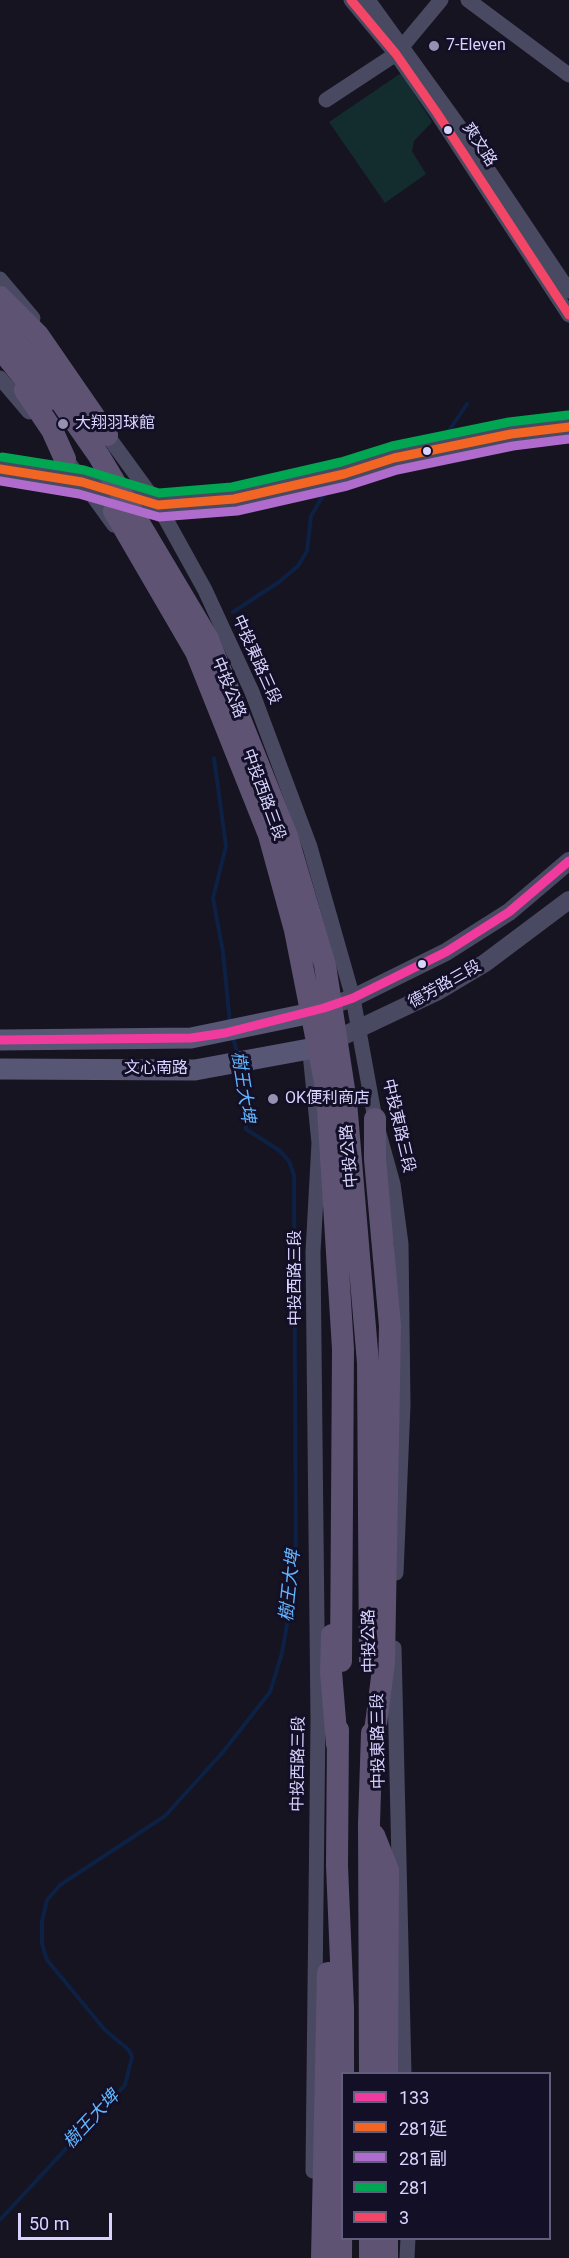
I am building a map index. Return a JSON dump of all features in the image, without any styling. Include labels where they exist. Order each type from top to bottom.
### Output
[{"type":"main road","points":[[0,297],[38,335],[107,435]]},
{"type":"main road","name":"中投公路","points":[[0,322],[41,373],[99,456],[208,639],[287,836],[325,965],[346,1102],[368,1363],[370,1663],[373,1747],[369,1823],[370,2072]]},
{"type":"main road","name":"中投公路","points":[[0,348],[37,393],[86,461],[196,652],[269,835],[295,930],[327,1092],[343,1349],[337,1866],[344,2008],[343,2072]]},
{"type":"main road","points":[[0,362],[31,398],[52,430],[65,459]]},
{"type":"main road","name":"文心南路","points":[[0,1040],[190,1038],[302,1015]]},
{"type":"main road","name":"文心南路","points":[[0,1069],[195,1070],[309,1049]]},
{"type":"main road","points":[[373,1747],[384,1662],[390,1326],[375,1159],[375,1119]]},
{"type":"main road","points":[[319,1143],[329,1217],[334,1452],[332,1672],[337,1744]]},
{"type":"main road","points":[[369,1823],[388,1870],[387,2072]]},
{"type":"main road","points":[[322,2258],[328,1973],[337,1866]]},
{"type":"main road","points":[[341,2240],[341,2258]]},
{"type":"main road","points":[[370,2240],[370,2258]]},
{"type":"main road","points":[[387,2240],[387,2258]]},
{"type":"street","name":"爽文路","points":[[351,0],[400,51],[569,291]]},
{"type":"street","name":"爽文路","points":[[368,0],[569,315]]},
{"type":"street","points":[[326,100],[400,51],[441,0]]},
{"type":"street","points":[[468,0],[569,75]]},
{"type":"street","name":"中投東路三段","points":[[0,279],[15,294],[98,404],[107,435],[158,505],[223,628],[252,692],[310,847],[360,1029],[375,1119],[393,1184],[401,1244],[403,1405],[394,1632],[404,2072]]},
{"type":"street","name":"中投西路三段","points":[[0,378],[65,459],[127,545],[152,586],[182,646],[254,819],[282,909],[309,1049],[319,1143],[313,1252],[318,1720],[312,2258]]},
{"type":"street","points":[[0,469],[82,482],[158,505],[234,499],[322,480],[394,458],[511,434],[569,427]]},
{"type":"street","points":[[182,646],[193,657],[207,659],[222,646],[223,628]]},
{"type":"street","name":"德芳路三段","points":[[302,1015],[353,998],[446,952],[516,906],[569,861]]},
{"type":"street","name":"德芳路三段","points":[[309,1049],[332,1043],[438,991],[485,963],[569,900]]},
{"type":"street","points":[[407,2258],[408,2240]]},
{"type":"green space","points":[[401,73],[432,122],[414,141],[412,151],[426,174],[385,203],[329,122]]},
{"type":"waterway","name":"樹王大埤","points":[[432,442],[446,435],[467,404]]},
{"type":"waterway","name":"樹王大埤","points":[[346,465],[361,457],[384,452]]},
{"type":"waterway","name":"樹王大埤","points":[[233,612],[279,582],[298,566],[307,551],[311,516],[330,484]]},
{"type":"waterway","name":"樹王大埤","points":[[214,758],[226,846],[213,898],[223,952],[230,1024]]},
{"type":"waterway","name":"樹王大埤","points":[[233,1037],[238,1056]]},
{"type":"waterway","name":"樹王大埤","points":[[0,2220],[125,2085],[132,2057],[129,2050],[105,2030],[47,1960],[42,1944],[42,1921],[47,1900],[60,1885],[165,1816],[223,1752],[270,1692],[282,1653],[296,1573],[294,1175],[289,1161],[280,1151],[246,1129],[246,1089],[241,1069]]},
{"type":"transit line","name":"3","points":[[351,0],[396,54],[437,113],[569,315]]},
{"type":"transit line","name":"281","points":[[2,457],[84,470],[159,493],[232,487],[341,462],[392,446],[509,422],[568,415]]},
{"type":"transit line","name":"281延","points":[[0,469],[82,482],[158,505],[234,499],[344,474],[394,458],[511,434],[569,427]]},
{"type":"transit line","name":"281副","points":[[0,481],[79,494],[159,517],[237,511],[347,486],[397,470],[513,446],[569,439]]},
{"type":"transit line","name":"133","points":[[0,1040],[191,1038],[225,1033],[324,1008],[353,998],[446,952],[509,912],[569,861]]},
{"type":"place","name":"7-Eleven","points":[[434,46]]},
{"type":"place","name":"大翔羽球館","points":[[63,424]]},
{"type":"place","name":"OK便利商店","points":[[273,1099]]}]
